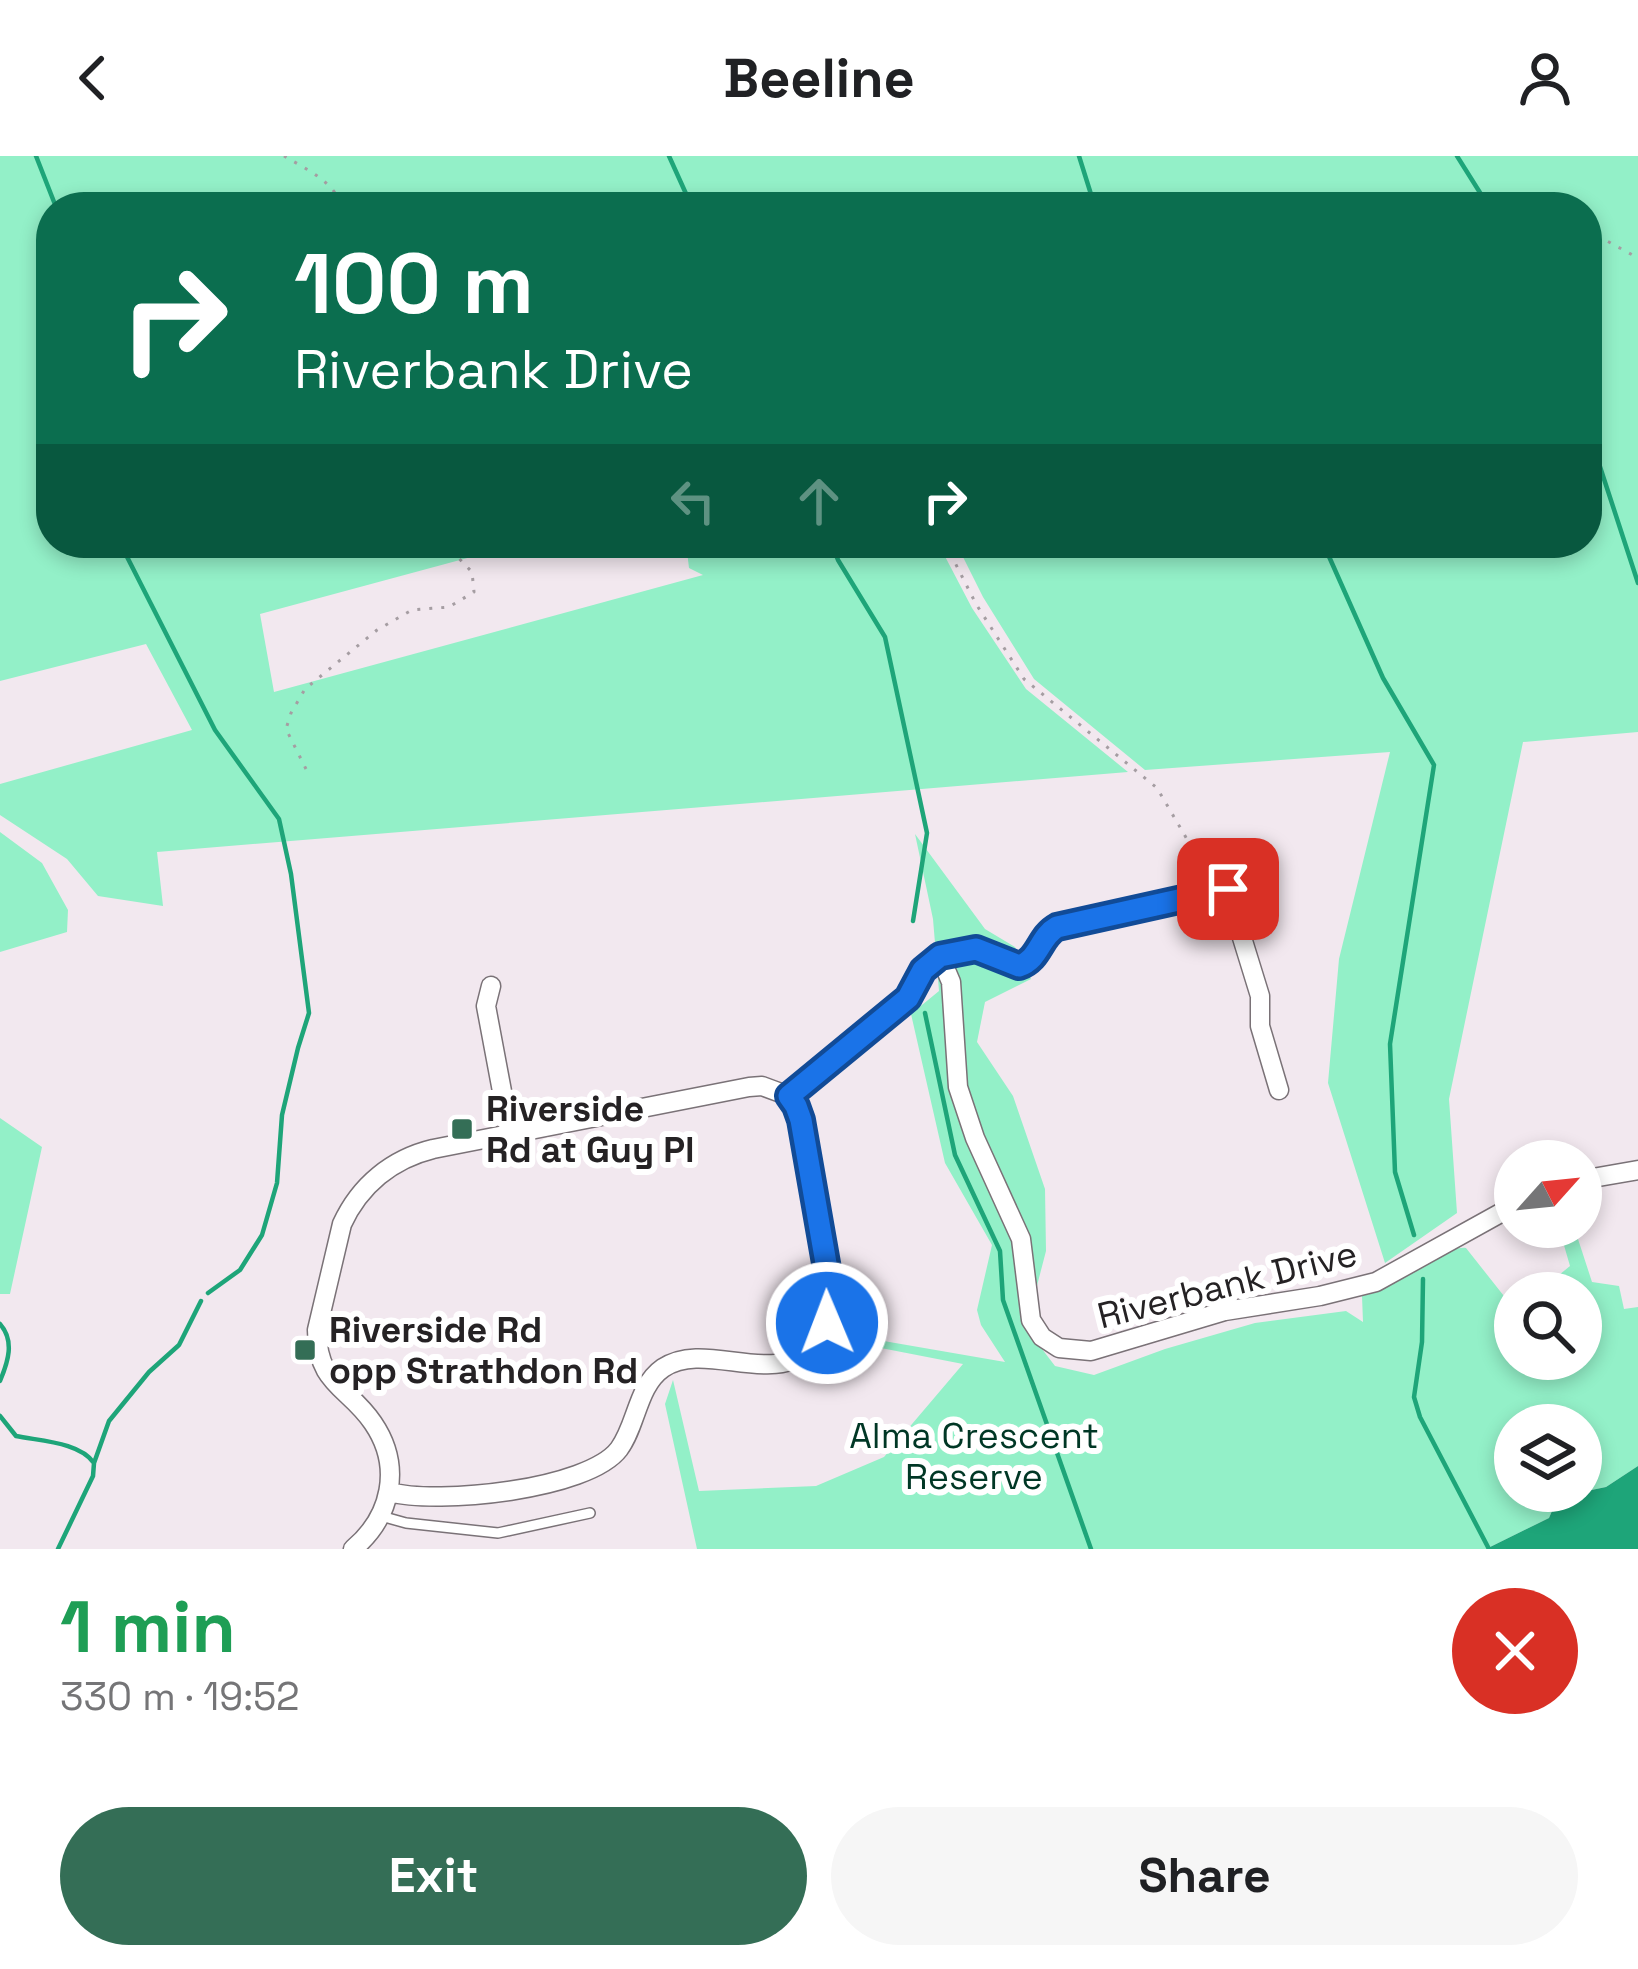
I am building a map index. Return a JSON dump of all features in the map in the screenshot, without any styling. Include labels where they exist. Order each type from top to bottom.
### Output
[{"type":"street","points":[[789,1096],[908,998],[923,970],[940,956],[976,949],[1019,966],[1032,960],[1046,935],[1057,927],[1228,889],[1260,997],[1260,1026],[1280,1090]]},
{"type":"street","name":"Riverbank Drive","points":[[940,956],[951,982],[958,1088],[1021,1240],[1031,1320],[1042,1337],[1059,1348],[1091,1351],[1225,1311],[1376,1282],[1494,1216]]},
{"type":"street","points":[[490,986],[486,1006],[510,1134]]},
{"type":"street","points":[[352,1549],[381,1516],[390,1492],[389,1464],[381,1437],[366,1414],[327,1375],[316,1330],[343,1224],[359,1195],[395,1164],[419,1152],[749,1087],[789,1096],[801,1120],[830,1286],[827,1323],[809,1351],[776,1365],[690,1360],[664,1367],[646,1389],[614,1455],[547,1483],[500,1493],[410,1497],[390,1492]]},
{"type":"street","points":[[1602,1176],[1638,1170]]},
{"type":"lane","points":[[381,1516],[498,1533],[590,1513]]},
{"type":"path","points":[[284,156],[334,192]]},
{"type":"path","points":[[1602,238],[1638,258]]},
{"type":"path","points":[[306,770],[286,729],[305,689],[377,630],[412,610],[449,607],[473,592],[472,572],[458,558]]},
{"type":"path","points":[[953,558],[1024,679],[1157,788],[1212,892]]},
{"type":"green space","points":[[0,156],[1638,156],[1638,732],[1523,742],[1449,1099],[1457,1213],[1385,1263],[1328,1083],[1339,959],[1390,752],[1145,770],[1034,679],[964,558],[1602,558],[1602,192],[36,192],[36,558],[467,558],[260,614],[274,692],[703,575],[689,568],[688,558],[946,558],[972,608],[1026,689],[1128,772],[157,852],[163,906],[98,896],[67,859],[0,815],[0,784],[192,730],[146,644],[0,681]]},
{"type":"green space","points":[[0,832],[42,863],[68,910],[67,932],[0,952]]},
{"type":"green space","name":"Alma Crescent Reserve","points":[[915,834],[985,929],[1015,947],[1031,979],[985,1002],[977,1042],[1013,1096],[1045,1189],[1046,1251],[1026,1328],[1055,1366],[1094,1375],[1255,1323],[1346,1311],[1363,1322],[1362,1296],[1445,1253],[1466,1248],[1494,1283],[1494,1380],[1602,1380],[1602,1283],[1619,1286],[1624,1309],[1638,1307],[1638,1466],[1602,1488],[1602,1404],[1494,1404],[1494,1512],[1552,1512],[1549,1518],[1486,1549],[697,1549],[665,1404],[673,1380],[699,1491],[816,1486],[884,1457],[963,1364],[845,1341],[849,1335],[1005,1362],[977,1310],[992,1245],[945,1163],[911,1014],[939,991],[933,919]]},
{"type":"green space","points":[[0,1118],[42,1147],[10,1294],[0,1294]]},
{"type":"green space","points":[[1565,1248],[1581,1248],[1589,1272],[1563,1272],[1570,1266]]},
{"type":"shaded area","points":[[1638,1466],[1638,1549],[1486,1549],[1549,1518],[1552,1512],[1602,1512],[1602,1488]]},
{"type":"waterway","points":[[36,156],[50,192]]},
{"type":"waterway","points":[[669,156],[685,192]]},
{"type":"waterway","points":[[1079,156],[1090,192]]},
{"type":"waterway","points":[[1457,156],[1480,192]]},
{"type":"waterway","points":[[1602,473],[1638,583]]},
{"type":"waterway","points":[[128,558],[215,730],[279,819],[309,1013],[282,1115],[277,1183],[262,1235],[240,1270],[208,1293]]},
{"type":"waterway","points":[[837,558],[885,637],[927,833],[913,921]]},
{"type":"waterway","points":[[1330,558],[1383,678],[1434,765],[1390,1044],[1395,1172],[1414,1235]]},
{"type":"waterway","points":[[925,1013],[955,1155],[1000,1251],[1003,1300],[1091,1549]]},
{"type":"waterway","points":[[1423,1279],[1422,1342],[1414,1397],[1489,1549]]},
{"type":"waterway","points":[[94,1463],[109,1421],[149,1372],[179,1345],[201,1301]]},
{"type":"waterway","points":[[0,1324],[9,1344],[0,1381]]},
{"type":"waterway","points":[[0,1416],[16,1436],[69,1447],[94,1463],[93,1476],[58,1549]]},
{"type":"place","name":"Riverside Rd at Guy Pl","points":[[462,1129]]},
{"type":"place","name":"Riverside Rd opp Strathdon Rd","points":[[305,1350]]},
{"type":"route","points":[[827,1323],[830,1286],[801,1120],[789,1096],[908,998],[923,970],[940,956],[976,949],[1019,966],[1032,960],[1046,935],[1057,927],[1228,889]]}]
